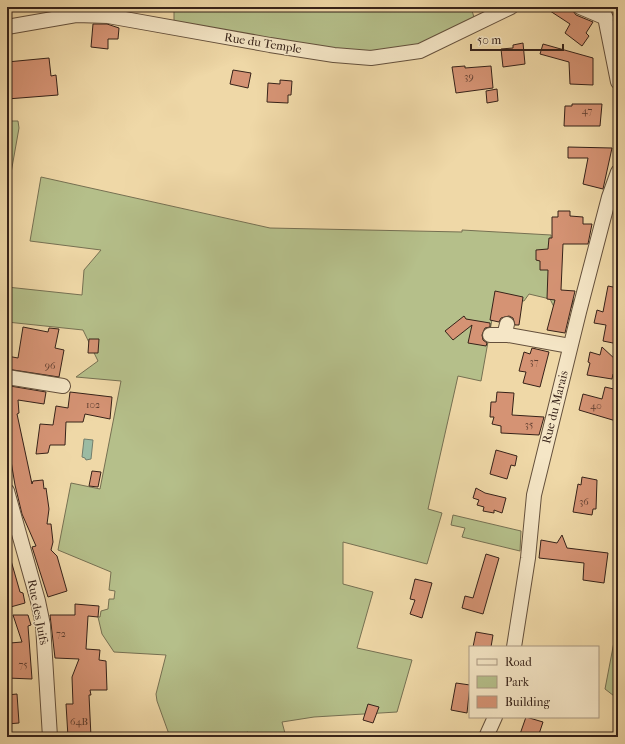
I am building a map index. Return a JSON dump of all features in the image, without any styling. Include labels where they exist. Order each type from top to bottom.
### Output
[{"type":"street","name":"Rue du Temple","points":[[7,27],[43,13],[108,16],[270,45],[371,58],[420,51],[511,7]]},
{"type":"street","points":[[580,7],[604,13],[618,82]]},
{"type":"street","name":"Rue du Marais","points":[[514,646],[528,558],[534,495],[598,237],[618,172]]},
{"type":"street","points":[[490,336],[508,330],[570,346]]},
{"type":"street","points":[[7,377],[63,386]]},
{"type":"street","name":"Rue des Juifs","points":[[7,491],[38,601],[43,625],[50,737]]},
{"type":"street","points":[[486,737],[495,718]]},
{"type":"green space","points":[[174,7],[471,7],[475,21],[420,47],[357,53],[174,22]]},
{"type":"green space","points":[[7,121],[18,121],[19,128],[11,173],[7,172]]},
{"type":"green space","points":[[41,177],[270,228],[462,232],[462,230],[551,235],[550,299],[529,294],[524,301],[496,297],[481,381],[458,376],[428,509],[442,513],[427,564],[343,542],[343,584],[373,592],[357,648],[412,660],[397,712],[314,717],[282,722],[286,737],[250,737],[248,732],[231,737],[170,737],[157,701],[156,694],[166,655],[114,652],[102,634],[98,617],[100,617],[101,611],[108,609],[109,599],[114,599],[115,591],[109,590],[111,572],[58,550],[71,483],[100,489],[121,381],[76,377],[98,361],[83,330],[7,322],[7,287],[82,295],[84,270],[101,250],[30,241]]},
{"type":"green space","points":[[550,299],[574,300],[571,308],[554,307]]},
{"type":"green space","points":[[453,515],[521,531],[520,551],[462,537],[465,528],[451,525]]},
{"type":"green space","points":[[618,621],[618,699],[605,689]]},
{"type":"shaded area","points":[[84,439],[93,440],[91,459],[86,460],[82,457]]},
{"type":"building","points":[[544,7],[570,7],[576,15],[593,22],[586,33],[589,36],[582,46],[565,33],[570,24]]},
{"type":"building","points":[[93,24],[107,24],[119,28],[118,39],[108,39],[108,49],[91,47]]},
{"type":"building","points":[[523,43],[525,64],[503,67],[501,49],[513,48],[513,45]]},
{"type":"building","points":[[543,44],[593,58],[593,85],[570,84],[569,62],[540,54]]},
{"type":"building","points":[[49,58],[51,76],[56,75],[58,95],[7,99],[7,62]]},
{"type":"building","points":[[465,66],[465,68],[491,66],[493,88],[456,93],[452,67]]},
{"type":"building","points":[[233,70],[251,73],[248,88],[230,84]]},
{"type":"building","points":[[280,80],[292,81],[291,95],[288,95],[288,103],[267,102],[268,83],[280,84]]},
{"type":"building","points":[[497,89],[498,101],[487,103],[486,91]]},
{"type":"building","points":[[572,104],[602,104],[600,126],[564,126],[565,106],[572,106]]},
{"type":"building","points":[[568,147],[612,148],[603,189],[583,184],[588,158],[568,158]]},
{"type":"building","points":[[558,211],[570,211],[570,216],[583,217],[583,224],[592,224],[588,244],[563,244],[561,290],[575,291],[565,333],[547,330],[555,300],[547,299],[548,270],[540,270],[540,261],[536,260],[536,250],[548,249],[549,238],[552,238],[552,217],[558,217]]},
{"type":"building","points":[[608,286],[618,288],[618,344],[603,341],[606,325],[594,323],[597,310],[603,312]]},
{"type":"building","points":[[495,291],[523,297],[519,325],[515,325],[513,318],[509,316],[501,318],[499,322],[490,320]]},
{"type":"building","points":[[464,316],[466,319],[490,323],[490,327],[485,328],[482,335],[483,340],[487,343],[486,346],[468,343],[472,325],[453,340],[445,331]]},
{"type":"building","points":[[23,327],[48,332],[49,328],[59,329],[55,348],[64,350],[59,377],[7,369],[7,356],[18,358]]},
{"type":"building","points":[[89,339],[99,339],[98,353],[88,353]]},
{"type":"building","points":[[602,347],[616,360],[615,367],[618,371],[613,374],[612,379],[587,375],[590,363],[588,362],[590,352],[600,355]]},
{"type":"building","points":[[532,348],[549,352],[540,387],[523,383],[526,372],[519,371],[524,352],[530,354]]},
{"type":"building","points":[[10,386],[46,392],[44,404],[18,400],[19,413],[17,414],[32,484],[33,481],[43,480],[44,489],[46,488],[49,509],[47,524],[51,524],[53,542],[51,550],[57,556],[67,591],[48,597],[32,547],[36,546],[22,514],[15,485],[7,437],[7,390],[10,390]]},
{"type":"building","points":[[605,387],[618,390],[618,411],[616,421],[579,410],[583,394],[602,399]]},
{"type":"building","points":[[70,392],[112,397],[110,419],[85,414],[83,422],[66,422],[65,445],[50,445],[48,453],[36,454],[40,424],[53,425],[56,406],[68,408]]},
{"type":"building","points":[[497,392],[514,393],[512,415],[544,417],[539,435],[501,433],[501,426],[492,424],[494,417],[490,417],[491,402],[496,402]]},
{"type":"building","points":[[496,450],[517,456],[515,466],[511,465],[507,479],[490,474]]},
{"type":"building","points":[[92,471],[101,472],[98,487],[89,486]]},
{"type":"building","points":[[582,477],[597,480],[596,509],[593,509],[592,515],[573,512],[578,484],[581,485]]},
{"type":"building","points":[[476,488],[485,493],[506,498],[502,513],[494,510],[494,513],[483,511],[484,507],[477,505],[479,500],[473,498]]},
{"type":"building","points":[[562,535],[567,548],[608,553],[604,583],[583,580],[584,563],[539,558],[541,540],[557,543]]},
{"type":"building","points":[[486,554],[499,558],[483,614],[462,608],[465,596],[473,598]]},
{"type":"building","points":[[7,557],[10,557],[20,592],[23,593],[25,603],[7,608]]},
{"type":"building","points":[[415,579],[432,583],[422,618],[410,614],[415,600],[410,599]]},
{"type":"building","points":[[75,604],[99,606],[98,617],[88,616],[86,649],[100,650],[99,660],[106,661],[107,690],[90,690],[91,695],[89,695],[91,737],[68,737],[66,704],[73,704],[72,677],[79,659],[55,658],[50,615],[75,615]]},
{"type":"building","points":[[13,615],[28,615],[31,625],[28,626],[32,679],[7,678],[7,667],[11,668],[10,643],[22,642]]},
{"type":"building","points":[[476,632],[493,635],[491,646],[473,646]]},
{"type":"building","points":[[456,683],[469,685],[467,713],[451,710]]},
{"type":"building","points":[[17,694],[19,723],[7,724],[7,695]]},
{"type":"building","points":[[368,704],[379,707],[373,723],[363,720]]},
{"type":"building","points":[[526,718],[543,722],[538,737],[519,737]]}]
